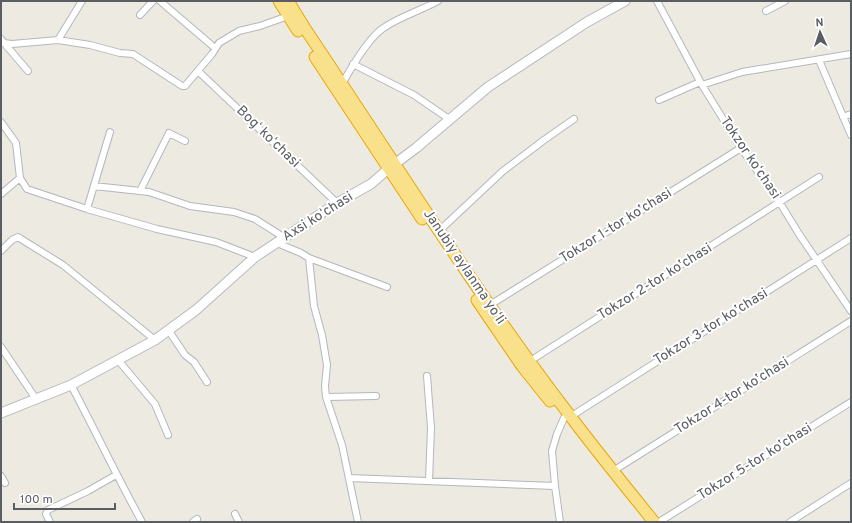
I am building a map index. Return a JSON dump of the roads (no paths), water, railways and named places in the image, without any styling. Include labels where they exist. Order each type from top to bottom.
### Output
[{"type":"highway","name":"Janubiy aylanma yoʻli","points":[[279,1],[567,417],[644,522]]},
{"type":"highway","name":"Janubiy aylanma yoʻli","points":[[288,1],[342,84],[392,166],[522,366],[613,470],[654,522]]},
{"type":"street","points":[[58,40],[82,1]]},
{"type":"street","points":[[140,15],[153,1]]},
{"type":"street","points":[[160,1],[215,48]]},
{"type":"street","points":[[342,84],[353,64],[377,33],[383,28],[438,1]]},
{"type":"street","name":"Axsi koʻchasi","points":[[1,413],[71,385],[169,331],[196,310],[255,257],[337,203],[371,184],[488,87],[586,22],[625,1]]},
{"type":"street","name":"Tokzor koʻchasi","points":[[657,1],[701,84],[741,148],[780,203],[851,311]]},
{"type":"street","points":[[766,12],[785,1]]},
{"type":"street","points":[[3,41],[12,44],[58,40],[90,45],[120,53],[133,54],[184,86],[187,86],[219,43],[236,33],[288,16]]},
{"type":"street","points":[[3,41],[28,71]]},
{"type":"street","points":[[659,100],[701,84],[742,72],[851,54]]},
{"type":"street","points":[[819,60],[851,135]]},
{"type":"street","points":[[353,64],[414,95],[449,119]]},
{"type":"street","name":"Bogʻ koʻchasi","points":[[198,71],[337,203]]},
{"type":"street","points":[[843,117],[851,114]]},
{"type":"street","points":[[439,231],[503,171],[574,119]]},
{"type":"street","points":[[1,122],[16,143],[20,178],[27,189],[87,209],[157,229],[216,242],[255,257]]},
{"type":"street","points":[[87,209],[110,132]]},
{"type":"street","points":[[140,191],[170,133],[185,141]]},
{"type":"street","name":"Tokzor 1-tor koʼchasi","points":[[490,305],[741,148]]},
{"type":"street","name":"Tokzor 2-tor koʼchasi","points":[[530,362],[819,177]]},
{"type":"street","points":[[1,194],[20,178]]},
{"type":"street","points":[[94,186],[149,192],[190,206],[234,212],[255,219],[281,240],[308,258],[387,287]]},
{"type":"street","points":[[1,251],[18,237],[63,265],[155,340]]},
{"type":"street","name":"Tokzor 3-tor koʼchasi","points":[[567,417],[851,238]]},
{"type":"street","points":[[308,258],[314,306],[322,335],[327,365],[325,386],[326,397],[342,445],[358,522]]},
{"type":"street","name":"Tokzor 4-tor koʼchasi","points":[[613,470],[851,321]]},
{"type":"street","points":[[169,331],[185,355],[194,362],[207,382]]},
{"type":"street","points":[[1,347],[36,399]]},
{"type":"street","points":[[118,360],[155,404],[168,435]]},
{"type":"street","points":[[427,376],[431,428],[429,481]]},
{"type":"street","points":[[71,385],[95,430],[116,475],[142,522]]},
{"type":"street","points":[[326,397],[376,396]]},
{"type":"street","name":"Tokzor 5-tor koʼchasi","points":[[659,522],[851,402]]},
{"type":"street","points":[[560,522],[554,486],[552,451],[557,434],[567,417]]},
{"type":"street","points":[[50,522],[46,514],[48,510],[88,491],[116,475]]},
{"type":"street","points":[[1,476],[5,483]]},
{"type":"street","points":[[348,478],[554,486]]},
{"type":"street","points":[[790,522],[851,483]]},
{"type":"street","points":[[234,514],[239,522]]}]
